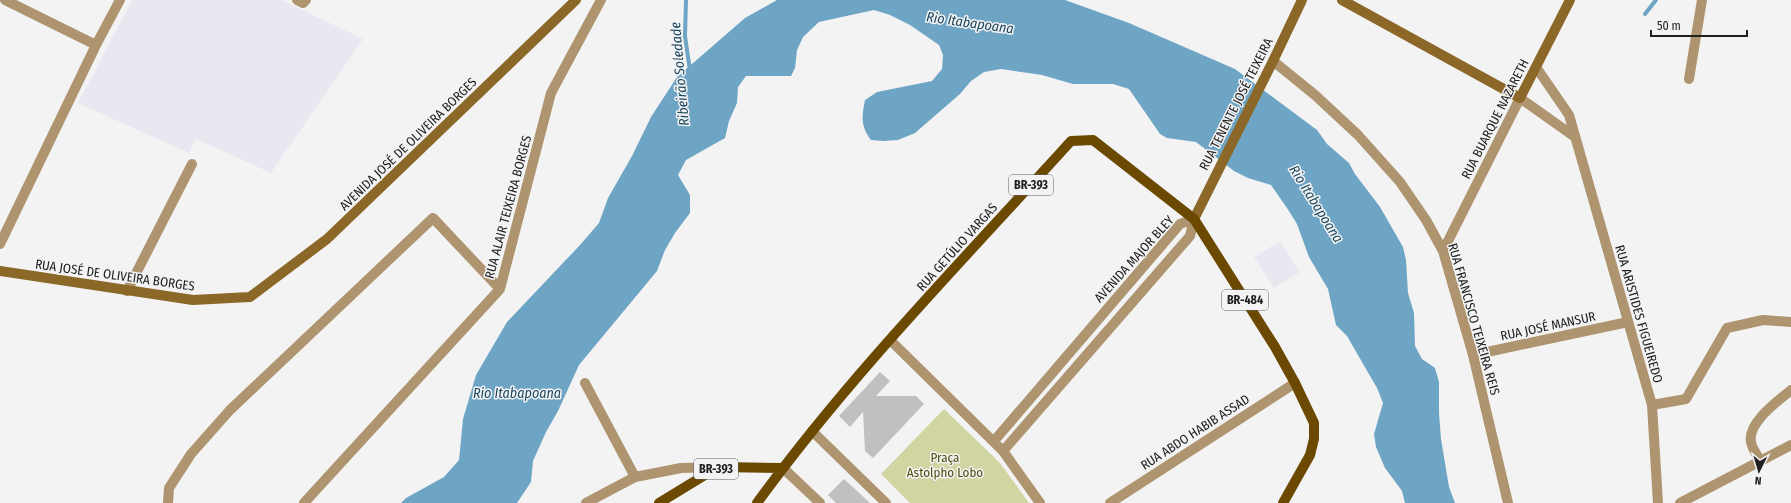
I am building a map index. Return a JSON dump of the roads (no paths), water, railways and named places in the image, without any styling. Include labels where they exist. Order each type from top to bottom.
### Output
[{"type":"main road","name":"AVENIDA JOSÉ DE OLIVEIRA BORGES","points":[[250,297],[327,239],[576,0]]},
{"type":"main road","name":"RUA TENENTE JOSÉ TEIXEIRA","points":[[1194,219],[1273,62],[1302,0]]},
{"type":"main road","points":[[1342,0],[1520,98]]},
{"type":"main road","name":"RUA BUARQUE NAZARETH","points":[[1520,98],[1570,0]]},
{"type":"main road","name":"RUA GETÚLIO VARGAS","points":[[812,431],[890,340],[1071,141],[1093,140],[1194,219]]},
{"type":"main road","name":"BR-484","points":[[1194,219],[1275,347],[1295,383],[1314,423],[1314,439],[1310,455],[1283,503]]},
{"type":"main road","name":"RUA JOSÉ DE OLIVEIRA BORGES","points":[[0,271],[193,300],[250,297]]},
{"type":"main road","name":"BR-393","points":[[757,503],[812,431]]},
{"type":"main road","name":"BR-393","points":[[659,503],[718,467],[783,468]]},
{"type":"street","points":[[5,0],[96,45]]},
{"type":"street","points":[[0,244],[96,45],[120,0]]},
{"type":"street","points":[[297,0],[302,3],[306,0]]},
{"type":"street","name":"RUA ALAIR TEIXEIRA BORGES","points":[[304,503],[500,288],[551,93],[601,0]]},
{"type":"street","points":[[1689,79],[1702,0]]},
{"type":"street","name":"RUA FRANCISCO TEIXEIRA REIS","points":[[1273,62],[1315,95],[1358,135],[1400,182],[1426,220],[1443,250],[1473,355],[1508,503]]},
{"type":"street","name":"RUA ARISTIDES FIGUEIREDO","points":[[1536,67],[1569,115],[1652,405],[1658,503]]},
{"type":"street","points":[[1520,98],[1575,137]]},
{"type":"street","name":"RUA BUARQUE NAZARETH","points":[[1443,250],[1520,98]]},
{"type":"street","points":[[127,291],[192,164]]},
{"type":"street","points":[[168,503],[169,488],[191,454],[230,410],[433,218],[500,288]]},
{"type":"street","name":"AVENIDA MAJOR BLEY","points":[[994,441],[1180,224],[1194,219]]},
{"type":"street","name":"AVENIDA MAJOR BLEY","points":[[1003,451],[1190,236],[1194,219]]},
{"type":"street","points":[[1652,405],[1686,399],[1727,328],[1763,320],[1791,322]]},
{"type":"street","name":"RUA JOSÉ MANSUR","points":[[1473,355],[1628,322]]},
{"type":"street","points":[[890,340],[994,441],[1003,451],[1040,503]]},
{"type":"street","points":[[585,383],[636,478]]},
{"type":"street","name":"RUA ABDO HABIB ASSAD","points":[[1110,503],[1295,383]]},
{"type":"street","points":[[1761,461],[1752,447],[1750,440],[1754,424],[1791,390]]},
{"type":"street","points":[[812,431],[886,503]]},
{"type":"street","points":[[1680,503],[1791,445]]},
{"type":"street","points":[[586,503],[636,478],[681,468],[718,467]]},
{"type":"street","points":[[783,468],[820,503]]},
{"type":"water","name":"Rio Itabapoana","points":[[777,0],[1065,0],[1129,23],[1235,69],[1317,130],[1327,144],[1349,163],[1355,174],[1380,207],[1403,247],[1406,260],[1408,293],[1414,313],[1415,346],[1422,359],[1435,368],[1439,382],[1441,439],[1449,487],[1455,503],[1405,503],[1402,491],[1385,468],[1376,447],[1374,434],[1383,403],[1377,388],[1347,336],[1336,325],[1328,289],[1309,257],[1297,224],[1271,185],[1248,178],[1234,171],[1196,142],[1167,138],[1160,134],[1129,89],[1113,84],[1073,84],[1042,75],[1001,69],[984,72],[971,81],[960,94],[915,133],[898,140],[871,140],[863,125],[865,100],[877,92],[932,81],[942,69],[943,55],[939,45],[910,25],[890,15],[874,10],[819,22],[803,37],[797,50],[795,68],[791,76],[746,76],[738,87],[737,103],[729,121],[725,138],[686,160],[678,175],[690,195],[690,213],[675,233],[665,250],[657,271],[579,365],[533,461],[531,482],[517,503],[401,503],[406,498],[444,477],[459,460],[463,419],[476,375],[507,322],[599,223],[608,198],[632,156],[651,117],[677,77],[745,18]]},
{"type":"waterway","name":"Ribeirão Soledade","points":[[686,0],[685,36],[690,71]]},
{"type":"waterway","points":[[1645,14],[1656,0]]},
{"type":"park label","name":"Praça Astolpho Lobo","points":[[945,464]]}]
